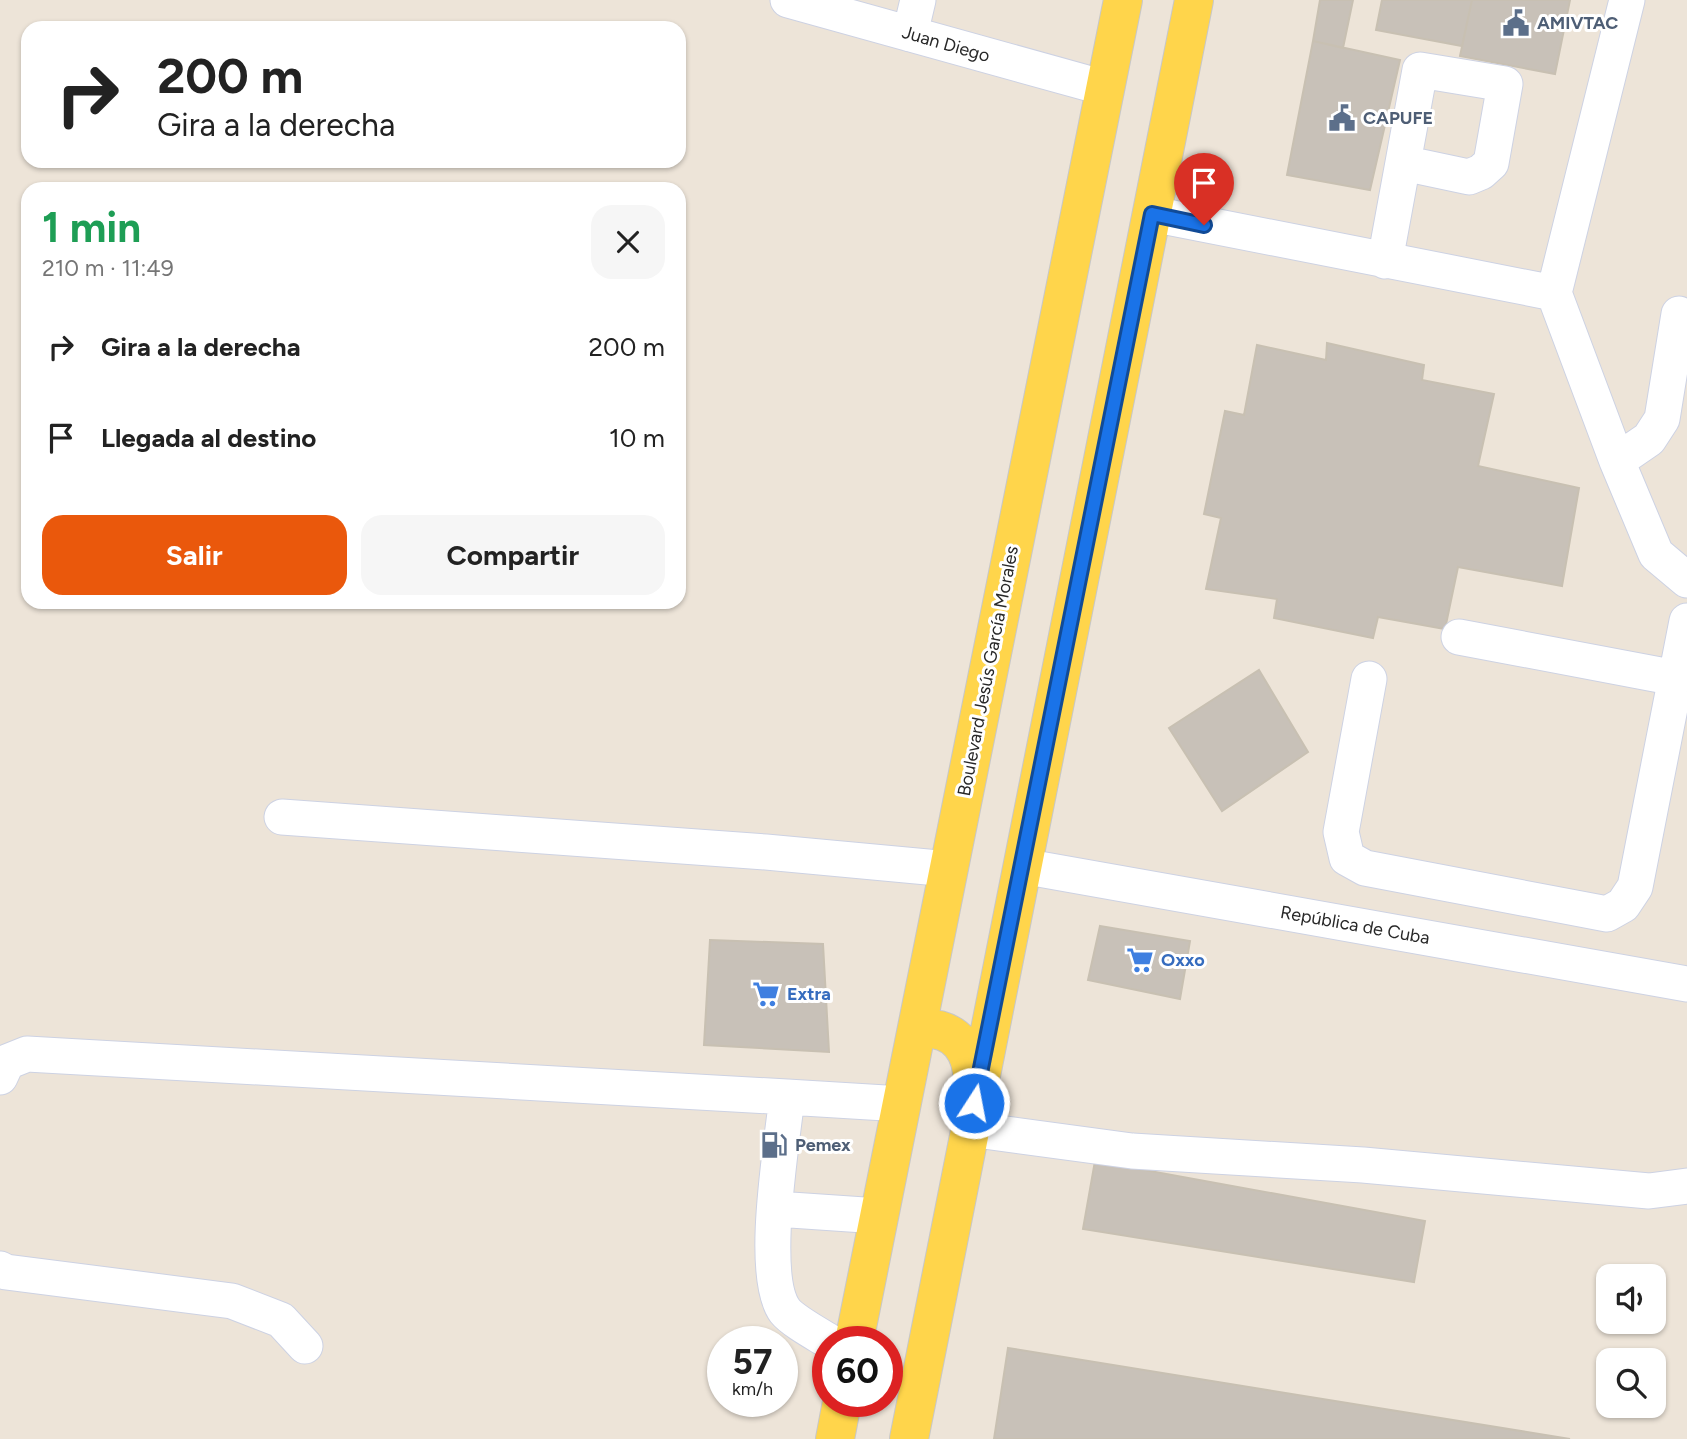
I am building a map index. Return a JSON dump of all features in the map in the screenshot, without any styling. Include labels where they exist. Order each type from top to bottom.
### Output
[{"type":"main road","name":"Boulevard Jesús García Morales","points":[[857,1326],[1123,0]]},
{"type":"main road","points":[[909,1439],[1194,0]]},
{"type":"main road","points":[[917,1029],[933,1029],[949,1034],[968,1052],[972,1081],[969,1129]]},
{"type":"main road","points":[[835,1439],[839,1417]]},
{"type":"street","name":"Juan Diego","points":[[788,0],[1105,88]]},
{"type":"street","points":[[910,34],[918,0]]},
{"type":"street","points":[[1627,0],[1554,293],[1617,461],[1656,554],[1687,580]]},
{"type":"street","points":[[1385,261],[1403,163]]},
{"type":"street","points":[[1152,214],[1554,293]]},
{"type":"street","points":[[1617,461],[1649,439],[1662,419],[1679,314]]},
{"type":"street","points":[[1369,679],[1341,832],[1348,858],[1365,868],[1607,914],[1623,905],[1635,887],[1687,621]]},
{"type":"street","points":[[1459,637],[1676,678]]},
{"type":"street","points":[[282,817],[766,852],[949,869]]},
{"type":"street","name":"República de Cuba","points":[[1022,866],[1687,984]]},
{"type":"street","points":[[0,1077],[6,1062],[27,1054],[902,1104]]},
{"type":"street","points":[[787,1097],[772,1251],[775,1285],[786,1312],[812,1330]]},
{"type":"street","points":[[969,1129],[1132,1151],[1363,1165],[1650,1191],[1687,1186]]},
{"type":"street","points":[[776,1209],[879,1216]]},
{"type":"street","points":[[0,1269],[6,1272],[232,1301],[281,1321],[305,1346]]},
{"type":"building","points":[[1320,0],[1353,0],[1343,48],[1313,41]]},
{"type":"building","points":[[1382,0],[1472,0],[1462,46],[1376,30]]},
{"type":"building","name":"AMIVTAC","points":[[1472,0],[1570,0],[1555,74],[1460,56]]},
{"type":"building","name":"CAPUFE","points":[[1313,41],[1400,60],[1370,190],[1287,175]]},
{"type":"building","points":[[1327,343],[1424,365],[1422,380],[1494,394],[1478,466],[1579,488],[1562,586],[1458,567],[1445,629],[1378,617],[1373,638],[1274,618],[1277,599],[1206,589],[1221,518],[1204,514],[1225,411],[1244,415],[1257,345],[1326,360]]},
{"type":"building","points":[[1259,670],[1308,752],[1222,811],[1169,728]]},
{"type":"building","name":"Oxxo","points":[[1100,926],[1190,941],[1180,999],[1088,980]]},
{"type":"building","name":"Extra","points":[[710,940],[823,944],[829,1052],[704,1045]]},
{"type":"building","points":[[1095,1161],[1425,1221],[1414,1282],[1083,1229]]},
{"type":"building","points":[[1008,1348],[1570,1439],[994,1439]]},
{"type":"place","name":"AMIVTAC","points":[[1516,23]]},
{"type":"place","name":"CAPUFE","points":[[1342,118]]},
{"type":"place","name":"Oxxo","points":[[1140,960]]},
{"type":"place","name":"Extra","points":[[766,994]]},
{"type":"place","name":"Pemex","points":[[774,1145]]},
{"type":"route","points":[[974,1103],[1152,214],[1204,225]]}]
